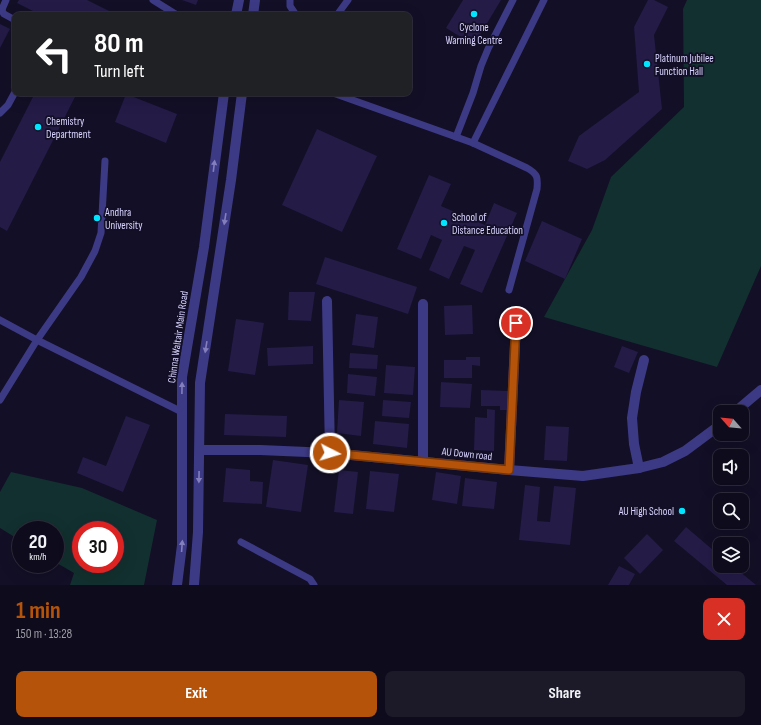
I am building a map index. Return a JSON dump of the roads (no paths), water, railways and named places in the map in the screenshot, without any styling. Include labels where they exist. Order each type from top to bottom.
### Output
[{"type":"street","points":[[236,12],[238,0]]},
{"type":"street","points":[[253,12],[255,0]]},
{"type":"street","name":"Chinna Waltair Main Road","points":[[177,585],[182,545],[182,377],[204,247],[224,96]]},
{"type":"street","points":[[194,585],[198,532],[200,383],[231,180],[242,96]]},
{"type":"street","points":[[327,301],[330,453]]},
{"type":"street","points":[[423,304],[423,462]]},
{"type":"street","points":[[509,470],[516,323]]},
{"type":"street","points":[[639,468],[634,444],[632,418],[636,392],[644,360]]},
{"type":"street","points":[[743,405],[761,390]]},
{"type":"street","name":"AU Down road","points":[[200,450],[260,450],[330,453],[583,476],[639,468],[663,462],[685,451],[713,430]]},
{"type":"lane","points":[[6,0],[2,11],[4,14],[12,18]]},
{"type":"lane","points":[[153,0],[172,12]]},
{"type":"lane","points":[[290,0],[290,6],[294,12]]},
{"type":"lane","points":[[340,12],[348,0]]},
{"type":"lane","points":[[456,137],[488,49],[513,0]]},
{"type":"lane","points":[[473,143],[544,0]]},
{"type":"lane","points":[[0,113],[8,105],[13,96]]},
{"type":"lane","points":[[341,96],[473,143],[527,168],[536,175],[538,190],[509,290]]},
{"type":"lane","points":[[0,400],[37,340],[81,277],[95,251],[101,233],[105,161]]},
{"type":"lane","points":[[0,320],[182,412]]},
{"type":"lane","points":[[242,542],[310,579],[314,585]]},
{"type":"place","name":"Cyclone Warning Centre","points":[[474,14]]},
{"type":"place","name":"Platinum Jubilee Function Hall","points":[[647,64]]},
{"type":"place","name":"Chemistry Department","points":[[38,127]]},
{"type":"place","name":"Andhra University","points":[[97,218]]},
{"type":"place","name":"School of Distance Education","points":[[444,223]]},
{"type":"place","name":"AU High School","points":[[682,511]]}]
